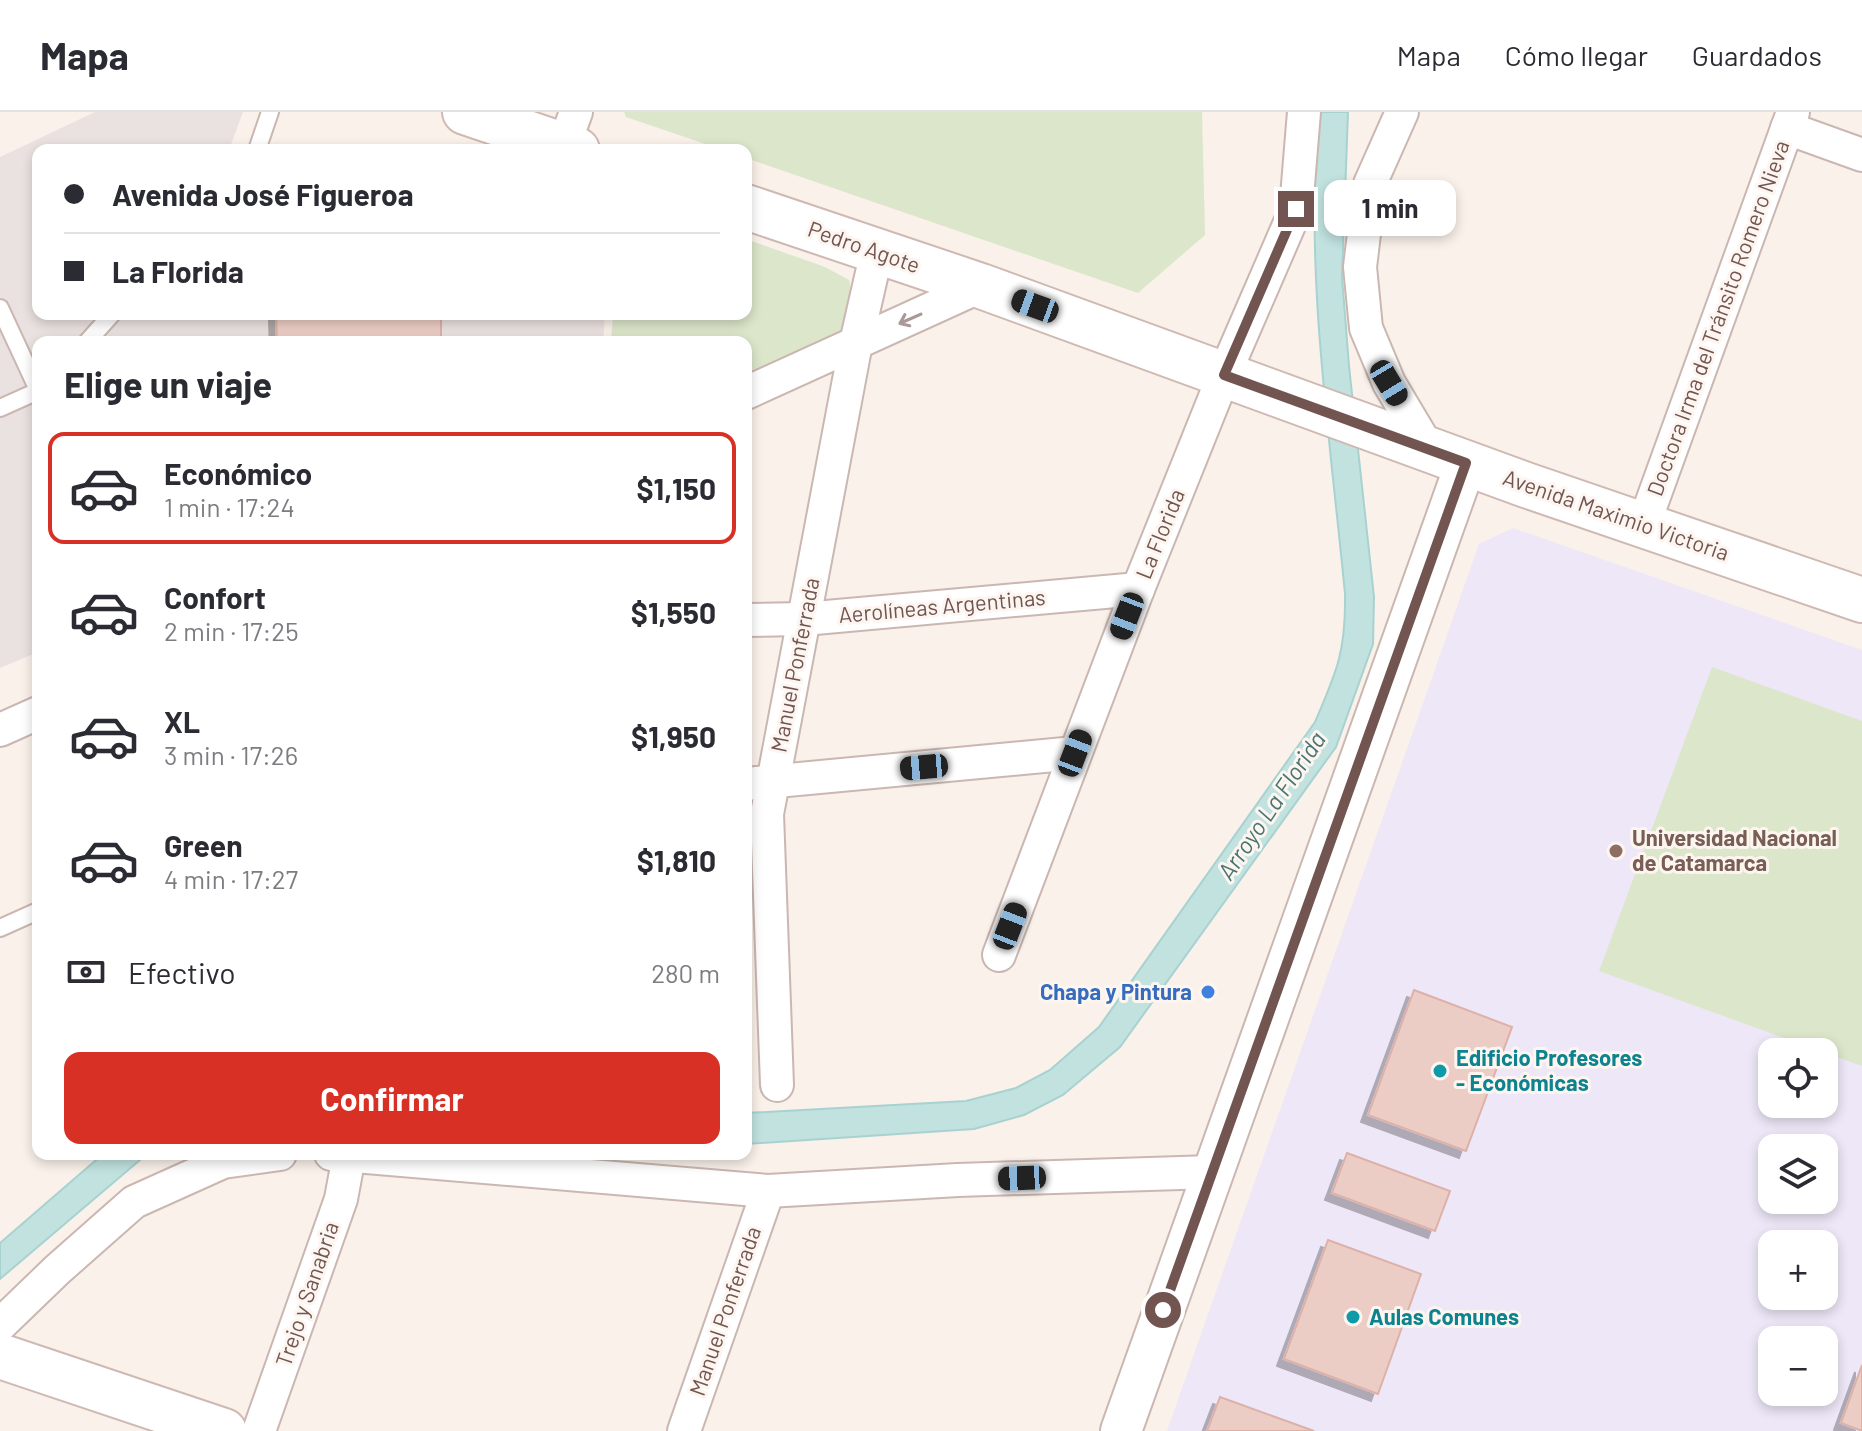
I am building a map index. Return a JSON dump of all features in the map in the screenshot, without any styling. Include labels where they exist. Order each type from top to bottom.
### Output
[{"type":"main road","points":[[465,112],[572,136]]},
{"type":"main road","name":"Pedro Agote","points":[[752,209],[981,286]]},
{"type":"main road","name":"Avenida Maximio Victoria","points":[[981,286],[1447,457],[1862,600]]},
{"type":"main road","points":[[0,1356],[224,1431]]},
{"type":"street","name":"La Florida","points":[[999,955],[1138,589],[1224,375],[1296,209],[1304,112]]},
{"type":"street","points":[[1121,1431],[1212,1172],[1447,457],[1389,383],[1366,328],[1360,267],[1370,184],[1402,112]]},
{"type":"street","points":[[1790,120],[1862,155]]},
{"type":"street","name":"Doctora Irma del Tránsito Romero Nieva","points":[[1644,524],[1790,120]]},
{"type":"street","name":"Manuel Ponferrada","points":[[777,1085],[767,814],[759,783],[804,619],[856,343],[877,251]]},
{"type":"street","points":[[752,390],[981,286]]},
{"type":"street","name":"Aerolíneas Argentinas","points":[[752,620],[804,619],[1138,589]]},
{"type":"street","points":[[0,730],[32,716]]},
{"type":"street","points":[[759,783],[1075,753]]},
{"type":"street","points":[[0,1325],[134,1202],[223,1162],[237,1160]]},
{"type":"street","name":"Trejo y Sanabria","points":[[259,1431],[341,1199],[340,1160]]},
{"type":"street","points":[[399,1160],[768,1191],[958,1180],[1212,1172]]},
{"type":"street","name":"Manuel Ponferrada","points":[[684,1431],[768,1191]]},
{"type":"lane","points":[[259,144],[270,112]]},
{"type":"lane","points":[[0,308],[32,377]]},
{"type":"lane","points":[[92,336],[107,320]]},
{"type":"lane","points":[[0,408],[32,393]]},
{"type":"lane","points":[[0,928],[32,914]]},
{"type":"shaded area","points":[[95,112],[243,112],[231,144],[32,144],[32,320],[605,320],[603,336],[32,336],[32,655],[0,668],[0,157]]},
{"type":"shaded area","name":"Universidad Nacional de Catamarca","points":[[1513,528],[1862,650],[1862,1431],[1167,1431],[1479,544]]},
{"type":"green space","points":[[624,112],[1202,112],[1205,235],[1138,293],[752,160],[752,144],[705,144],[626,117]]},
{"type":"green space","points":[[752,241],[825,267],[849,280],[854,304],[846,328],[827,342],[752,370],[752,336],[611,336],[613,320],[752,320]]},
{"type":"green space","points":[[1712,667],[1862,721],[1862,1066],[1838,1057],[1838,1038],[1784,1038],[1599,971]]},
{"type":"water","name":"Arroyo La Florida","points":[[1319,112],[1348,112],[1342,277],[1374,597],[1373,644],[1336,747],[1120,1047],[1063,1095],[1024,1115],[974,1129],[752,1144],[752,1113],[966,1101],[1016,1088],[1050,1070],[1099,1027],[1315,722],[1339,660],[1345,594],[1321,353],[1315,172]]},
{"type":"water","points":[[96,1160],[140,1160],[0,1279],[0,1243]]},
{"type":"building","points":[[276,320],[441,320],[441,336],[277,336]]},
{"type":"building","name":"Edificio Profesores - Económicas","points":[[1414,990],[1512,1027],[1466,1151],[1368,1115]]},
{"type":"building","points":[[1347,1153],[1450,1191],[1435,1231],[1332,1193]]},
{"type":"building","name":"Aulas Comunes","points":[[1328,1240],[1421,1274],[1378,1394],[1284,1359]]},
{"type":"building","points":[[1862,1365],[1862,1431],[1841,1423]]},
{"type":"building","points":[[1220,1397],[1314,1431],[1207,1431]]},
{"type":"place","name":"Universidad Nacional de Catamarca","points":[[1616,851]]},
{"type":"place","name":"Chapa y Pintura","points":[[1208,992]]},
{"type":"place","name":"Edificio Profesores - Económicas","points":[[1440,1071]]},
{"type":"place","name":"Aulas Comunes","points":[[1353,1317]]},
{"type":"route","points":[[1163,1310],[1466,463],[1224,375],[1296,209]]}]
